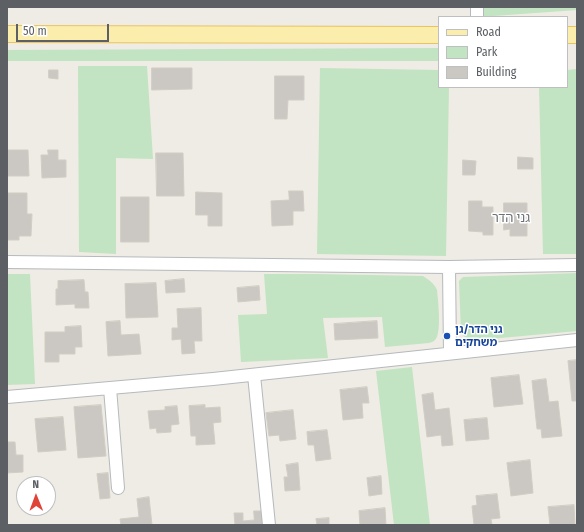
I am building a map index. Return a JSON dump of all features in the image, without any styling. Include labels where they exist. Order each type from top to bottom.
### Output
[{"type":"main road","points":[[7,34],[438,35]]},
{"type":"street","points":[[7,262],[449,267],[577,266]]},
{"type":"street","points":[[449,267],[450,353]]},
{"type":"street","points":[[7,397],[254,375],[577,340]]},
{"type":"street","points":[[254,375],[269,525]]},
{"type":"street","points":[[110,388],[118,488]]},
{"type":"green space","points":[[479,7],[577,7],[577,10],[479,16]]},
{"type":"green space","points":[[438,48],[438,61],[7,61],[7,50]]},
{"type":"green space","points":[[78,66],[147,66],[153,159],[116,158],[116,254],[79,252]]},
{"type":"green space","points":[[320,68],[438,70],[438,88],[449,88],[446,256],[317,254]]},
{"type":"green space","points":[[577,69],[577,254],[543,254],[539,88],[568,88],[568,70]]},
{"type":"green space","points":[[577,273],[577,331],[479,340],[468,339],[461,332],[459,281],[463,277]]},
{"type":"green space","points":[[7,274],[30,274],[35,384],[7,385]]},
{"type":"green space","points":[[264,274],[423,276],[433,284],[437,290],[439,316],[437,337],[434,341],[429,343],[385,347],[382,317],[323,318],[328,358],[241,362],[238,315],[267,314]]},
{"type":"green space","points":[[412,367],[430,525],[394,525],[376,371]]},
{"type":"building","points":[[152,68],[192,68],[192,89],[152,90]]},
{"type":"building","points":[[49,70],[58,70],[58,79],[49,78]]},
{"type":"building","points":[[275,76],[304,76],[304,100],[288,100],[287,119],[275,119]]},
{"type":"building","points":[[8,150],[28,150],[29,176],[8,176]]},
{"type":"building","points":[[48,150],[58,150],[58,160],[66,160],[66,177],[42,178],[41,155],[48,155]]},
{"type":"building","points":[[156,153],[183,153],[184,196],[157,196]]},
{"type":"building","points":[[518,157],[533,158],[533,169],[518,169]]},
{"type":"building","points":[[463,160],[476,161],[475,175],[463,175]]},
{"type":"building","points":[[289,191],[303,191],[304,211],[293,211],[293,225],[272,226],[271,201],[289,200]]},
{"type":"building","points":[[196,192],[222,193],[222,226],[208,226],[208,215],[196,215]]},
{"type":"building","points":[[7,193],[27,193],[27,214],[32,214],[31,236],[19,236],[19,240],[7,240]]},
{"type":"building","points":[[121,197],[149,197],[149,242],[121,242]]},
{"type":"building","points":[[469,201],[482,201],[482,207],[493,207],[493,235],[483,235],[483,232],[469,231]]},
{"type":"building","points":[[504,203],[527,203],[527,236],[510,236],[510,229],[504,230]]},
{"type":"building","points":[[184,279],[185,292],[166,293],[165,281]]},
{"type":"building","points":[[84,280],[85,292],[88,292],[89,308],[75,308],[75,304],[56,305],[56,289],[58,289],[58,281]]},
{"type":"building","points":[[156,283],[158,317],[126,318],[125,284]]},
{"type":"building","points":[[259,286],[260,300],[238,302],[237,288]]},
{"type":"building","points":[[201,308],[202,341],[194,341],[195,353],[182,354],[181,339],[172,340],[172,328],[178,328],[177,309]]},
{"type":"building","points":[[120,321],[121,335],[139,334],[141,354],[108,356],[106,322]]},
{"type":"building","points":[[377,321],[378,338],[335,340],[334,324]]},
{"type":"building","points":[[81,326],[82,347],[75,347],[75,354],[59,354],[59,362],[45,362],[45,332],[65,332],[65,327]]},
{"type":"building","points":[[577,360],[577,401],[572,401],[568,361]]},
{"type":"building","points":[[519,375],[523,404],[494,407],[491,378]]},
{"type":"building","points":[[546,379],[549,402],[558,401],[562,436],[542,438],[541,429],[537,429],[532,381]]},
{"type":"building","points":[[367,387],[369,403],[362,403],[363,418],[343,420],[340,390]]},
{"type":"building","points":[[433,393],[435,410],[449,408],[453,445],[442,446],[441,435],[427,437],[422,395]]},
{"type":"building","points":[[101,405],[106,456],[78,458],[74,407]]},
{"type":"building","points":[[205,405],[205,408],[220,407],[221,422],[213,423],[215,444],[196,445],[196,436],[191,436],[189,406]]},
{"type":"building","points":[[177,406],[179,424],[171,425],[171,432],[157,433],[156,428],[150,429],[148,411],[165,410],[165,407]]},
{"type":"building","points":[[293,410],[296,439],[280,441],[279,435],[269,436],[266,413]]},
{"type":"building","points":[[63,417],[66,450],[38,452],[35,419]]},
{"type":"building","points":[[487,418],[489,439],[466,441],[464,420]]},
{"type":"building","points":[[327,430],[331,459],[316,461],[314,445],[308,445],[307,432]]},
{"type":"building","points":[[7,442],[15,442],[16,455],[23,455],[23,472],[7,473]]},
{"type":"building","points":[[530,460],[533,493],[511,496],[507,463]]},
{"type":"building","points":[[298,463],[300,490],[285,491],[284,477],[288,477],[286,465]]},
{"type":"building","points":[[108,473],[110,498],[100,499],[97,474]]},
{"type":"building","points":[[381,476],[382,494],[369,496],[367,478]]},
{"type":"building","points":[[497,494],[500,518],[491,519],[492,525],[474,525],[472,506],[477,505],[476,496]]},
{"type":"building","points":[[149,497],[152,525],[121,525],[120,519],[139,517],[137,499]]},
{"type":"building","points":[[574,505],[575,525],[550,525],[548,507]]},
{"type":"building","points":[[385,508],[386,525],[360,525],[359,511]]},
{"type":"building","points":[[254,511],[263,511],[263,525],[235,525],[234,513],[243,513],[243,521],[254,520]]},
{"type":"building","points":[[329,518],[329,525],[317,525],[316,519]]},
{"type":"place","name":"גני הדר/גן משחקים","points":[[447,336]]},
{"type":"district","name":"גני הדר","points":[[511,218]]}]
